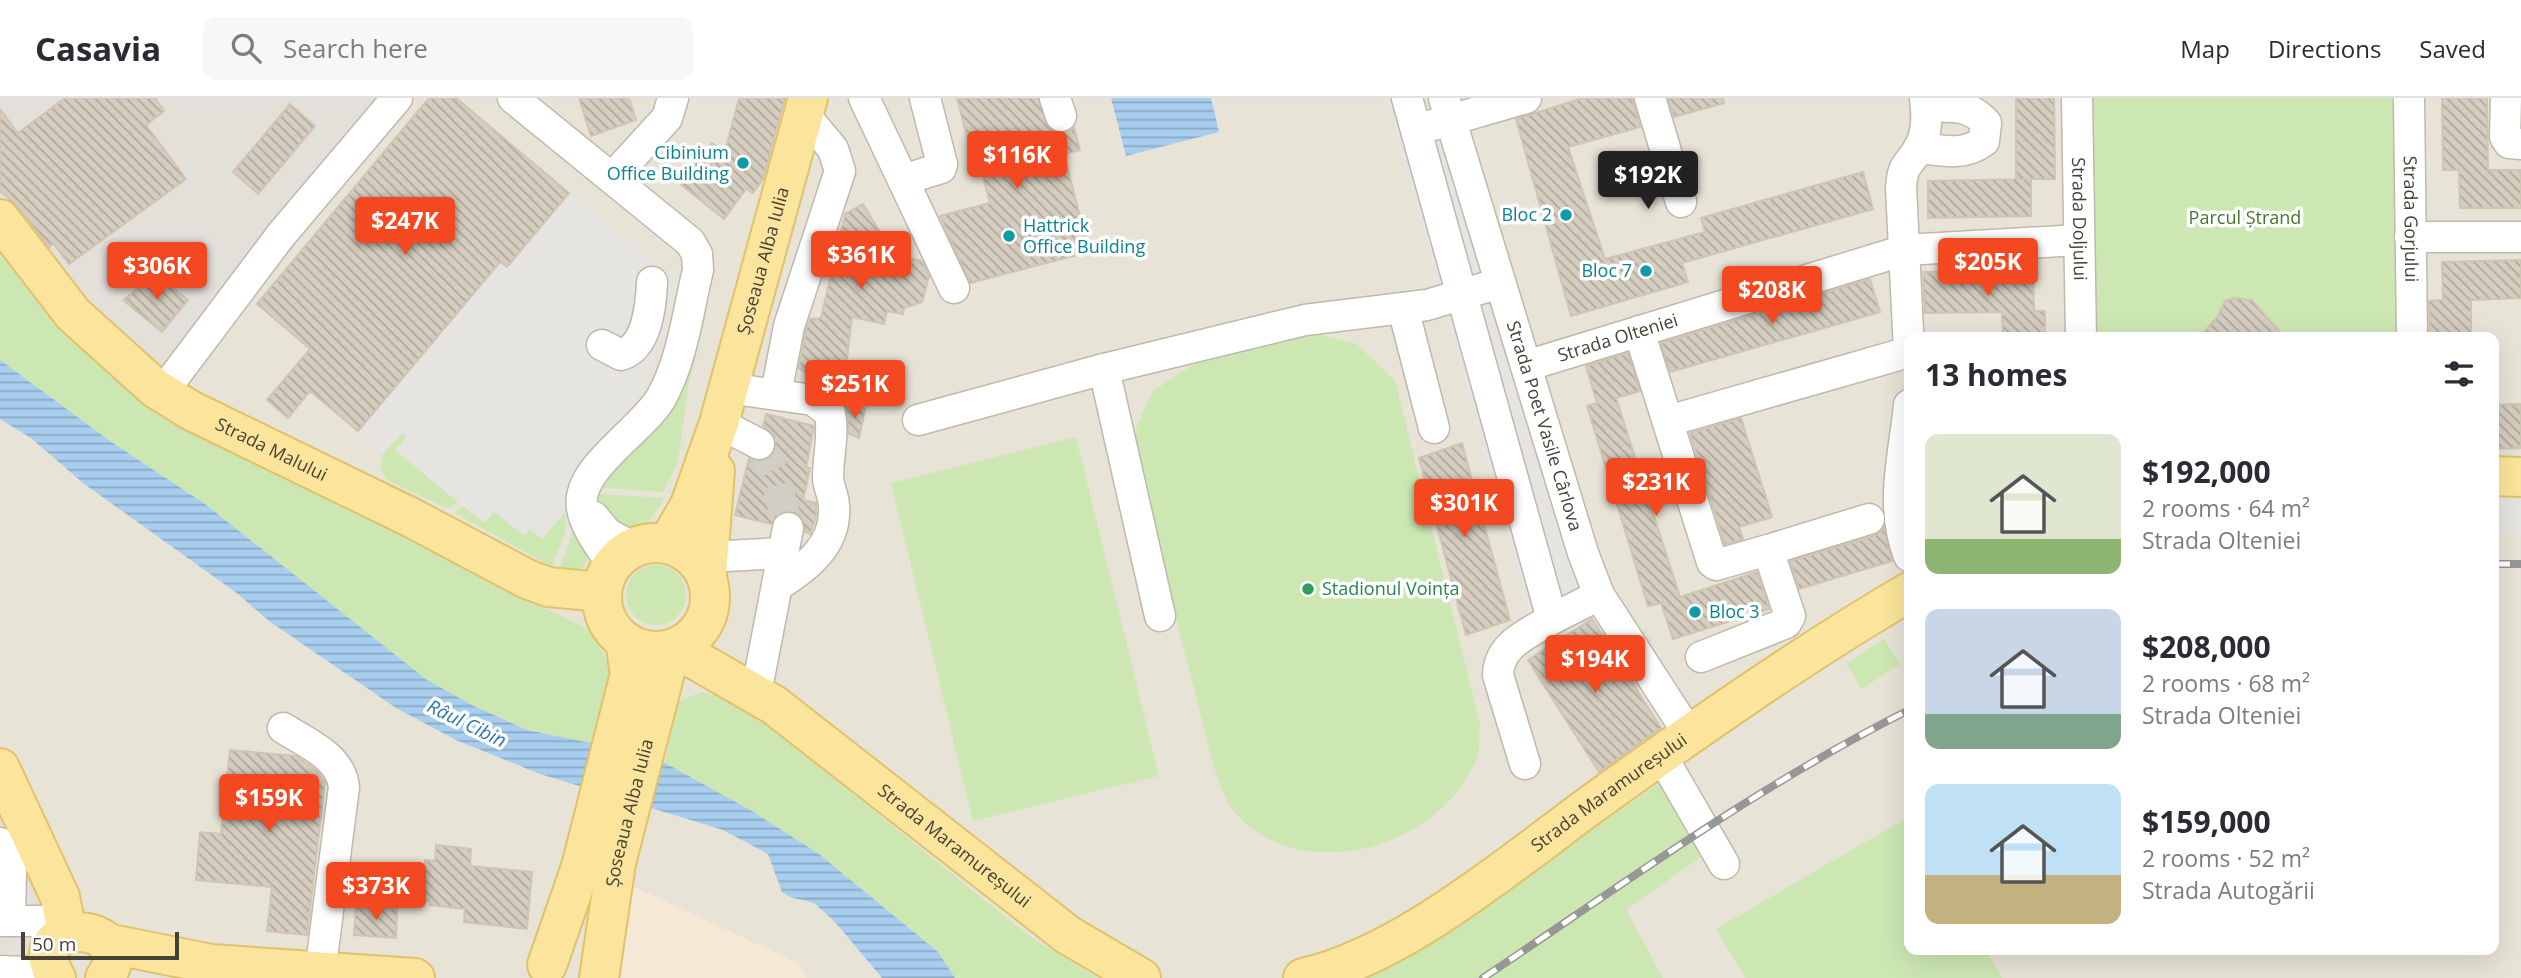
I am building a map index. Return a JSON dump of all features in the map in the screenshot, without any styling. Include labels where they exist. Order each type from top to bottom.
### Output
[{"type":"main road","name":"Șoseaua Alba Iulia","points":[[628,562],[690,505],[723,406],[806,106]]},
{"type":"main road","name":"Strada Malului","points":[[0,219],[73,314],[162,393],[190,410],[410,517],[527,579],[548,587],[628,562]]},
{"type":"main road","name":"Șoseaua Alba Iulia","points":[[707,566],[723,406]]},
{"type":"main road","points":[[2499,476],[2521,477]]},
{"type":"main road","points":[[692,555],[707,566],[711,597],[683,641],[655,652],[625,641],[607,620],[628,562],[692,555]]},
{"type":"main road","name":"Strada Maramureșului","points":[[1303,978],[1355,960],[1394,940],[1505,867],[1675,745],[1904,595]]},
{"type":"main road","name":"Șoseaua Alba Iulia","points":[[625,641],[630,665],[643,691]]},
{"type":"main road","name":"Șoseaua Alba Iulia","points":[[599,978],[599,865],[643,691],[683,641]]},
{"type":"main road","name":"Strada Maramureșului","points":[[683,641],[720,672],[766,692]]},
{"type":"main road","name":"Strada Maramureșului","points":[[683,641],[725,643],[766,692],[1068,935],[1141,978]]},
{"type":"main road","points":[[643,691],[692,673],[720,672]]},
{"type":"main road","points":[[0,768],[16,892],[55,943],[53,973]]},
{"type":"main road","name":"Șoseaua Alba Iulia","points":[[537,971],[599,865]]},
{"type":"main road","points":[[16,892],[88,931],[105,961],[200,971],[415,978]]},
{"type":"main road","points":[[537,971],[575,963],[599,978]]},
{"type":"street","points":[[162,393],[281,235],[397,98]]},
{"type":"street","points":[[513,98],[613,177],[690,243],[697,254],[698,270],[673,368],[660,399],[604,459],[586,483],[582,509],[628,562]]},
{"type":"street","points":[[613,177],[667,118],[673,98]]},
{"type":"street","points":[[864,98],[954,288]]},
{"type":"street","points":[[903,180],[941,168],[925,98]]},
{"type":"street","points":[[1407,98],[1552,620]]},
{"type":"street","points":[[1416,130],[1447,109],[1527,98]]},
{"type":"street","points":[[1650,98],[1681,202]]},
{"type":"street","name":"Strada Doljului","points":[[2077,98],[2081,332]]},
{"type":"street","name":"Strada Gorjului","points":[[2409,98],[2412,332]]},
{"type":"street","points":[[2506,98],[2505,137],[2509,143],[2521,144]]},
{"type":"street","points":[[1908,332],[1903,167],[1919,148],[1928,118],[1926,103],[1966,106],[1976,111],[1986,122],[1984,141],[1974,149],[1952,152],[1919,148]]},
{"type":"street","points":[[776,394],[789,326],[840,171],[833,149],[806,106]]},
{"type":"street","name":"Strada Poet Vasile Cârlova","points":[[1447,109],[1583,553],[1599,595],[1675,745],[1724,864]]},
{"type":"street","points":[[2410,237],[2521,237]]},
{"type":"street","name":"Strada Olteniei","points":[[1526,366],[1905,250],[2079,240]]},
{"type":"street","points":[[602,345],[621,355],[636,344],[645,324],[652,282]]},
{"type":"street","points":[[918,420],[1104,369],[1306,320],[1403,308],[1500,283]]},
{"type":"street","points":[[1403,308],[1434,428]]},
{"type":"street","points":[[747,315],[789,326]]},
{"type":"street","points":[[1639,331],[1712,562],[1716,565],[1869,519]]},
{"type":"street","points":[[1668,421],[1904,353]]},
{"type":"street","points":[[1104,369],[1160,616]]},
{"type":"street","points":[[723,406],[776,394],[813,400],[830,413],[832,427],[828,480],[834,505],[833,525],[822,552],[800,572],[776,586]]},
{"type":"street","points":[[723,406],[759,443]]},
{"type":"street","points":[[1904,453],[1899,464],[1897,501],[1904,538]]},
{"type":"street","points":[[2499,489],[2521,491]]},
{"type":"street","points":[[707,566],[785,541],[776,586],[766,692]]},
{"type":"street","points":[[1701,657],[1786,623],[1790,616],[1768,550]]},
{"type":"street","points":[[1524,764],[1498,675],[1499,660],[1505,650],[1552,620],[1599,595]]},
{"type":"street","points":[[283,728],[335,763],[343,775],[344,787],[320,974]]},
{"type":"street","points":[[0,971],[53,973]]},
{"type":"shaded area","points":[[0,98],[2521,98],[2521,978],[0,978]]},
{"type":"shaded area","points":[[0,98],[383,98],[158,374],[77,300],[0,207]]},
{"type":"shaded area","points":[[1386,98],[1436,98],[1581,598],[1528,616]]},
{"type":"shaded area","points":[[569,193],[678,283],[643,391],[568,484],[565,512],[542,539],[530,529],[524,535],[494,512],[485,522],[463,506],[395,450],[406,438],[404,434],[382,455],[358,431],[500,262],[507,267]]},
{"type":"shaded area","points":[[1923,328],[2003,328],[2003,332],[1923,332]]},
{"type":"shaded area","points":[[2499,489],[2521,491],[2521,533],[2499,533]]},
{"type":"shaded area","points":[[0,801],[48,902],[44,937],[22,950],[0,954]]},
{"type":"shaded area","points":[[630,885],[796,962],[807,978],[622,978],[621,960]]},
{"type":"green space","name":"Parcul Ștrand","points":[[2092,98],[2396,98],[2399,332],[2095,332]]},
{"type":"green space","points":[[0,237],[242,452],[502,588],[592,631],[612,672],[591,743],[527,730],[474,706],[427,680],[205,504],[110,441],[0,360]]},
{"type":"green space","points":[[692,311],[706,315],[688,388],[678,462],[663,492],[603,488],[623,458]]},
{"type":"green space","name":"Stadionul Voința","points":[[1309,332],[1357,344],[1395,381],[1480,723],[1476,761],[1446,804],[1420,825],[1389,841],[1355,850],[1321,852],[1287,846],[1257,832],[1232,809],[1227,800],[1215,770],[1134,456],[1136,428],[1153,391],[1197,362],[1226,348]]},
{"type":"green space","points":[[403,433],[406,438],[396,450],[458,502],[449,509],[389,481],[381,472],[382,455]]},
{"type":"green space","points":[[1076,437],[1159,776],[973,821],[891,483]]},
{"type":"green space","points":[[599,494],[665,498],[650,520],[633,532],[601,518],[597,502]]},
{"type":"green space","points":[[463,506],[485,522],[494,511],[524,535],[530,528],[542,539],[565,512],[566,530],[552,567],[455,513]]},
{"type":"green space","points":[[575,526],[587,550],[586,561],[578,572],[558,574]]},
{"type":"green space","points":[[656,565],[673,570],[681,578],[686,595],[681,612],[673,620],[656,625],[639,620],[631,612],[626,595],[631,578],[639,570]]},
{"type":"green space","points":[[1884,639],[1900,664],[1862,689],[1846,664]]},
{"type":"green space","points":[[701,692],[732,701],[768,722],[802,753],[1028,935],[1097,978],[955,978],[938,952],[819,854],[752,811],[665,763],[677,702]]},
{"type":"green space","points":[[1667,778],[1708,852],[1626,910],[1663,978],[1344,978],[1520,878]]},
{"type":"green space","points":[[1904,819],[1904,955],[1989,955],[2002,978],[1745,978],[1716,929]]},
{"type":"water","points":[[1111,98],[1211,98],[1219,132],[1126,156]]},
{"type":"water","name":"Râul Cibin","points":[[0,360],[110,441],[205,504],[427,680],[474,706],[527,730],[591,743],[665,763],[752,811],[819,854],[938,952],[955,978],[882,978],[835,922],[814,903],[790,897],[782,892],[768,854],[723,830],[540,774],[456,740],[396,708],[269,621],[238,594],[83,483],[31,438],[0,419]]},
{"type":"building","points":[[65,98],[155,98],[164,111],[146,125],[186,179],[69,264],[53,243],[49,247],[17,206],[0,191],[0,109],[18,133]]},
{"type":"building","points":[[429,98],[456,98],[569,193],[507,267],[500,262],[358,431],[310,391],[288,418],[267,400],[310,349],[257,304]]},
{"type":"building","points":[[579,98],[629,98],[636,120],[591,136]]},
{"type":"building","name":"Cibinium Office Building","points":[[739,98],[785,98],[763,179],[753,193],[746,189],[724,219],[679,183],[712,143],[725,152]]},
{"type":"building","name":"Hattrick Office Building","points":[[957,98],[1038,98],[1050,129],[1066,133],[1074,128],[1080,150],[1064,154],[1089,252],[970,283],[940,216],[990,203],[977,155],[972,157]]},
{"type":"building","points":[[1583,98],[1632,98],[1640,127],[1568,147],[1605,259],[1705,232],[1701,218],[1863,172],[1873,209],[1682,263],[1688,282],[1571,316],[1516,119]]},
{"type":"building","points":[[1668,98],[1723,98],[1724,103],[1674,117]]},
{"type":"building","points":[[2016,98],[2054,98],[2055,179],[2031,179],[2031,216],[1928,218],[1928,181],[2028,179],[2016,179]]},
{"type":"building","points":[[2442,98],[2487,98],[2488,170],[2521,170],[2521,208],[2460,208],[2459,170],[2443,170]]},
{"type":"building","points":[[290,104],[315,126],[258,194],[233,172]]},
{"type":"building","points":[[863,204],[881,234],[904,239],[900,256],[922,261],[929,276],[922,302],[904,308],[903,314],[887,311],[884,324],[852,317],[846,368],[821,375],[806,373],[799,368],[806,330],[810,319],[821,318],[845,214]]},
{"type":"building","points":[[2521,260],[2521,298],[2471,300],[2471,332],[2430,332],[2429,301],[2443,300],[2442,262]]},
{"type":"building","points":[[2033,270],[2034,311],[2045,311],[2045,332],[2003,332],[2002,312],[1925,313],[1923,272]]},
{"type":"building","points":[[155,275],[188,300],[162,332],[123,300]]},
{"type":"building","points":[[1870,279],[1880,312],[1670,372],[1661,343]]},
{"type":"building","points":[[2234,298],[2252,300],[2280,332],[2204,332],[2218,316],[2225,301]]},
{"type":"building","points":[[1628,353],[1640,391],[1616,398],[1680,597],[1757,572],[1769,609],[1673,639],[1661,603],[1648,606],[1587,406],[1597,403],[1586,366]]},
{"type":"building","points":[[845,404],[865,409],[859,438],[849,434]]},
{"type":"building","points":[[2521,404],[2521,448],[2499,449],[2499,405]]},
{"type":"building","points":[[766,414],[814,426],[806,468],[810,468],[803,500],[816,503],[816,517],[810,534],[805,532],[800,515],[792,511],[782,512],[771,524],[735,515],[749,458],[760,461],[775,452],[774,435],[763,426]]},
{"type":"building","points":[[1741,418],[1772,517],[1739,527],[1743,539],[1725,544],[1690,433]]},
{"type":"building","points":[[1462,443],[1510,620],[1466,635],[1419,458]]},
{"type":"building","points":[[1884,527],[1892,561],[1799,589],[1790,561],[1874,536]]},
{"type":"building","points":[[1592,619],[1661,728],[1599,772],[1528,660]]},
{"type":"building","points":[[230,750],[296,756],[317,771],[325,782],[307,935],[267,931],[272,887],[196,880],[200,832],[221,834]]},
{"type":"building","points":[[436,845],[471,849],[470,866],[532,872],[527,929],[464,922],[465,909],[430,905],[430,901],[421,900],[425,860],[435,861]]},
{"type":"building","points":[[356,906],[397,909],[396,938],[354,935]]},
{"type":"tunnel","points":[[759,444],[775,475],[788,528]]},
{"type":"railway","points":[[2499,564],[2521,564]]},
{"type":"railway","points":[[1483,978],[1745,803],[1853,739],[1904,713]]},
{"type":"place","name":"Cibinium Office Building","points":[[743,163]]},
{"type":"place","name":"Bloc 2","points":[[1566,215]]},
{"type":"place","name":"Hattrick Office Building","points":[[1009,236]]},
{"type":"place","name":"Bloc 7","points":[[1646,271]]},
{"type":"place","name":"Stadionul Voința","points":[[1308,589]]},
{"type":"place","name":"Bloc 3","points":[[1695,612]]}]
